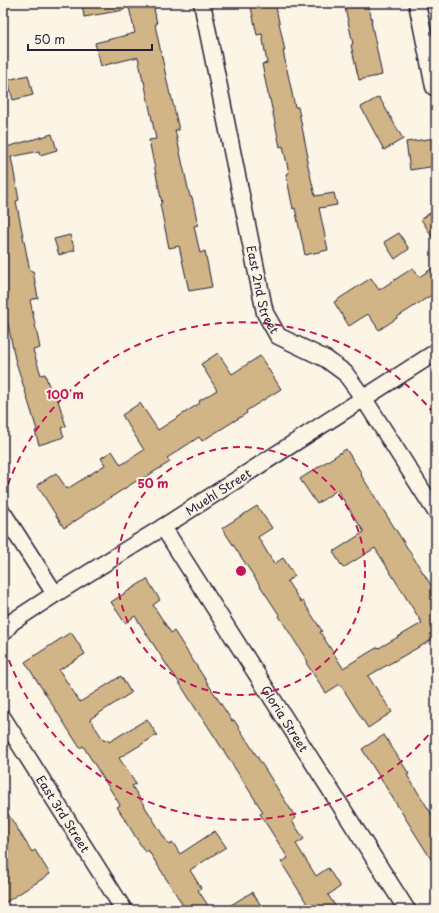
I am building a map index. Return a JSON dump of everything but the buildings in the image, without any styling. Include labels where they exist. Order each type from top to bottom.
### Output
[{"type":"street","name":"East 2nd Street","points":[[202,3],[265,313],[278,336],[326,359],[345,374],[364,399],[436,512]]},
{"type":"street","points":[[417,3],[434,87]]},
{"type":"street","name":"Muehl Street","points":[[3,634],[12,622],[436,352]]},
{"type":"street","points":[[3,513],[55,594]]},
{"type":"street","name":"Gloria Street","points":[[163,527],[407,910]]},
{"type":"street","name":"East 3rd Street","points":[[3,718],[124,910]]}]
